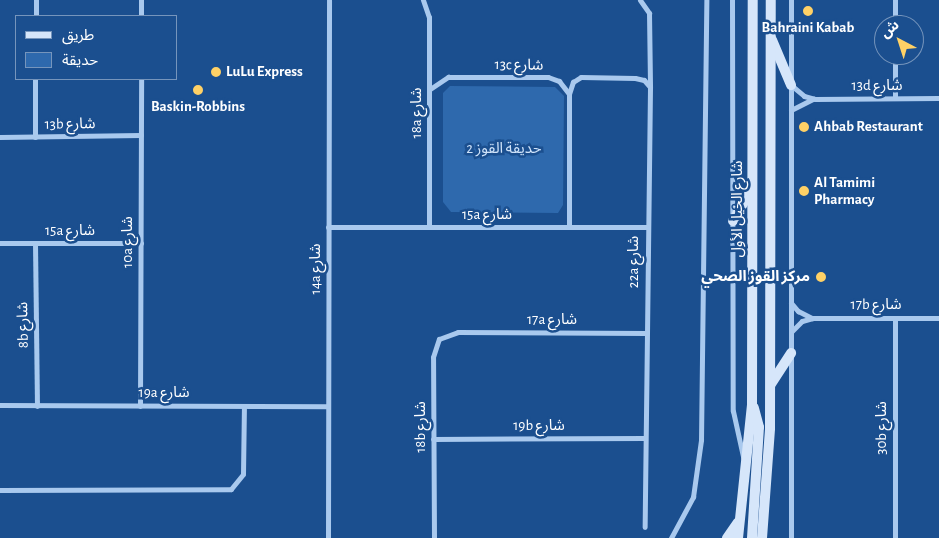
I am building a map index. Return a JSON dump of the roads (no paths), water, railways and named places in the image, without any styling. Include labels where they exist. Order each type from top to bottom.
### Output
[{"type":"main road","name":"شارع الخيل الأول","points":[[738,538],[752,405],[753,0]]},
{"type":"main road","points":[[762,538],[771,385],[771,0]]},
{"type":"main road","points":[[771,38],[791,85]]},
{"type":"main road","points":[[732,221],[754,185]]},
{"type":"main road","points":[[771,385],[791,353]]},
{"type":"main road","points":[[752,405],[759,427],[750,530],[752,538]]},
{"type":"main road","points":[[727,538],[740,519]]},
{"type":"street","points":[[36,0],[36,15]]},
{"type":"street","points":[[141,0],[141,15]]},
{"type":"street","name":"14a شارع","points":[[328,538],[329,0]]},
{"type":"street","name":"18a شارع","points":[[423,0],[429,17],[429,227]]},
{"type":"street","name":"22a شارع","points":[[640,0],[649,13],[650,88],[646,227],[645,527]]},
{"type":"street","points":[[671,538],[693,497],[701,440],[706,0]]},
{"type":"street","points":[[732,0],[733,411],[745,464]]},
{"type":"street","points":[[790,538],[791,0]]},
{"type":"street","points":[[895,15],[896,0]]},
{"type":"street","points":[[895,65],[895,98]]},
{"type":"street","name":"13c شارع","points":[[429,90],[448,77],[548,77],[559,80],[570,94]]},
{"type":"street","points":[[569,227],[570,94],[573,82],[581,77],[640,78],[650,88]]},
{"type":"street","points":[[35,80],[35,137]]},
{"type":"street","name":"10a شارع","points":[[140,406],[141,80]]},
{"type":"street","name":"13d شارع","points":[[791,85],[804,96],[816,98],[939,98]]},
{"type":"street","name":"13d شارع","points":[[791,110],[816,98]]},
{"type":"street","name":"13b شارع","points":[[0,137],[141,135]]},
{"type":"street","name":"15a شارع","points":[[328,227],[646,227]]},
{"type":"street","name":"15a شارع","points":[[0,243],[141,243]]},
{"type":"street","name":"8b شارع","points":[[35,243],[37,406]]},
{"type":"street","points":[[791,303],[798,311],[813,318]]},
{"type":"street","points":[[791,332],[798,324],[813,318]]},
{"type":"street","name":"17b شارع","points":[[813,318],[939,318]]},
{"type":"street","name":"30b شارع","points":[[895,318],[895,538]]},
{"type":"street","name":"17a شارع","points":[[458,332],[646,333]]},
{"type":"street","name":"18b شارع","points":[[434,538],[433,350],[445,335],[458,332]]},
{"type":"street","name":"19a شارع","points":[[0,405],[328,406]]},
{"type":"street","points":[[0,490],[231,489],[243,474],[244,406]]},
{"type":"street","name":"19b شارع","points":[[433,439],[645,438]]},
{"type":"place","name":"Bahraini Kabab","points":[[808,11]]},
{"type":"place","name":"LuLu Express","points":[[216,72]]},
{"type":"place","name":"Baskin-Robbins","points":[[198,90]]},
{"type":"place","name":"Ahbab Restaurant","points":[[804,127]]},
{"type":"place","name":"Al Tamimi Pharmacy","points":[[804,191]]},
{"type":"place","name":"مركز القوز الصحي","points":[[821,277]]},
{"type":"park label","name":"حديقة القوز 2","points":[[504,149]]}]
